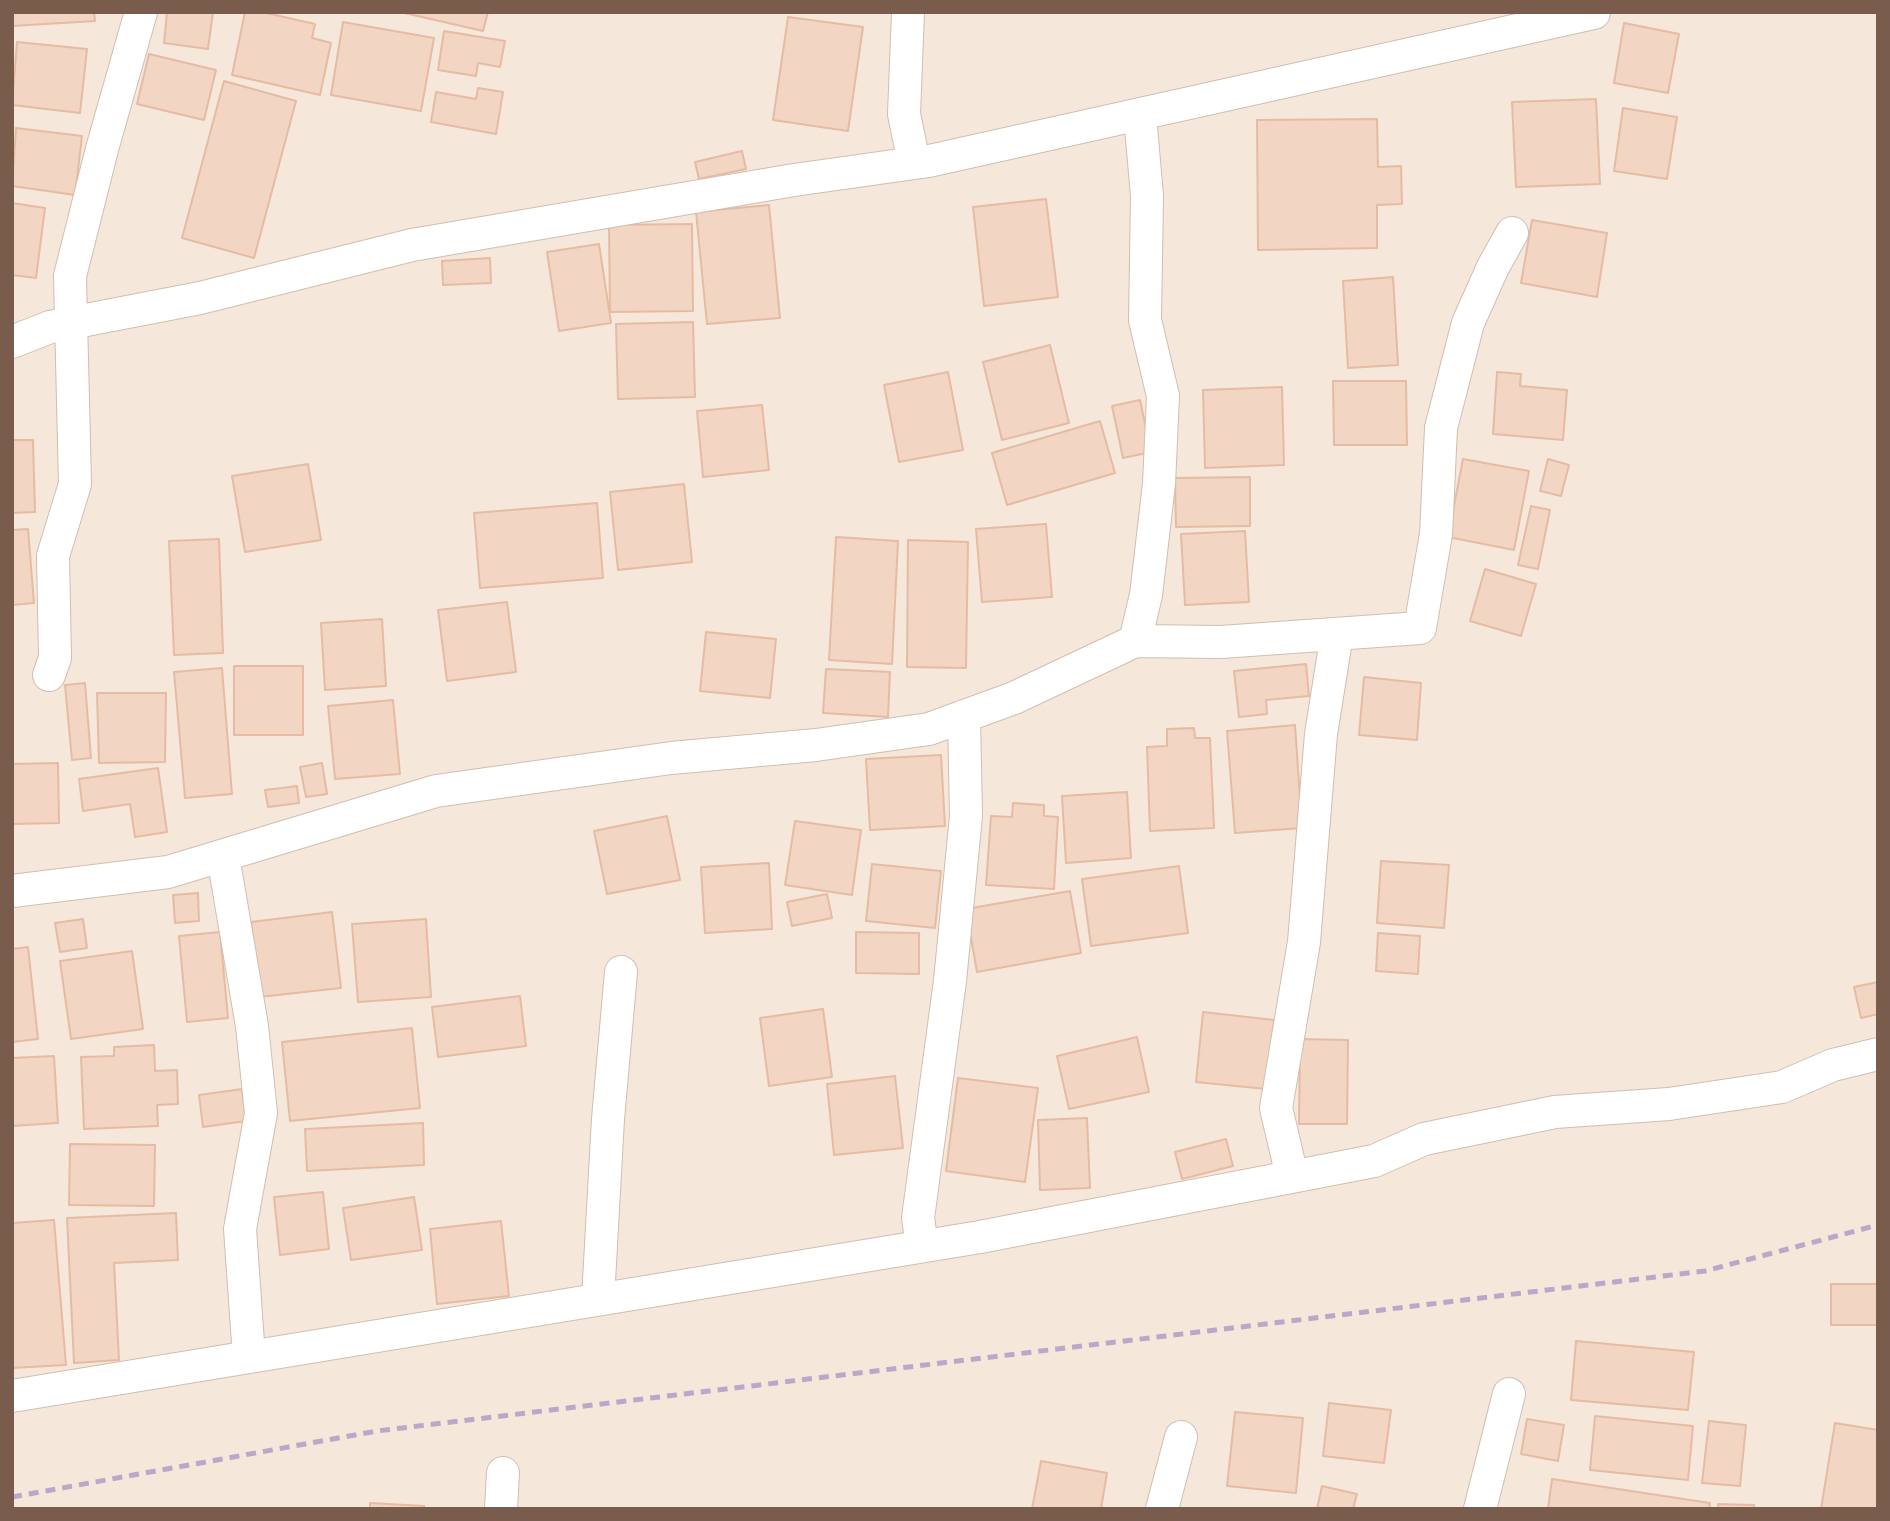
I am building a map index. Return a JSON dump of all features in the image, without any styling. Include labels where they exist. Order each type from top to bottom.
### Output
[{"type":"street","points":[[49,675],[54,658],[52,556],[75,484],[70,276],[141,12]]},
{"type":"street","points":[[908,12],[904,114],[914,163]]},
{"type":"street","points":[[12,342],[50,327],[200,298],[412,245],[794,180],[914,163],[1140,115],[1594,12]]},
{"type":"street","points":[[1135,641],[1146,595],[1159,484],[1163,396],[1145,320],[1147,196],[1140,115]]},
{"type":"street","points":[[12,891],[168,872],[436,791],[671,758],[816,745],[929,729],[1014,698],[1135,641],[1220,642],[1420,628],[1436,534],[1441,428],[1468,323],[1493,267],[1512,233]]},
{"type":"street","points":[[1292,1176],[1276,1108],[1304,942],[1321,734],[1337,634]]},
{"type":"street","points":[[922,1247],[918,1218],[950,981],[966,816],[964,716]]},
{"type":"street","points":[[223,856],[252,1026],[261,1113],[240,1229],[249,1357]]},
{"type":"street","points":[[598,1299],[608,1119],[621,972]]},
{"type":"street","points":[[12,1396],[922,1247],[1374,1161],[1424,1139],[1555,1112],[1669,1104],[1782,1087],[1833,1065],[1878,1055]]},
{"type":"street","points":[[1480,1509],[1509,1394]]},
{"type":"street","points":[[1162,1509],[1181,1437]]},
{"type":"street","points":[[501,1509],[503,1473]]},
{"type":"shaded area","points":[[12,12],[1878,12],[1878,1509],[12,1509]]},
{"type":"building","points":[[12,12],[94,12],[95,21],[12,26]]},
{"type":"building","points":[[167,12],[213,12],[208,49],[164,43]]},
{"type":"building","points":[[245,12],[262,12],[315,24],[312,38],[331,43],[320,95],[232,75]]},
{"type":"building","points":[[400,12],[488,12],[483,31]]},
{"type":"building","points":[[788,17],[863,27],[848,131],[773,120]]},
{"type":"building","points":[[343,22],[434,38],[421,111],[331,95]]},
{"type":"building","points":[[1624,23],[1679,34],[1668,93],[1614,83]]},
{"type":"building","points":[[444,31],[505,41],[500,67],[478,63],[476,76],[438,70]]},
{"type":"building","points":[[17,42],[87,49],[80,113],[12,105]]},
{"type":"building","points":[[149,54],[216,70],[204,120],[137,104]]},
{"type":"building","points":[[224,81],[296,101],[254,258],[182,238]]},
{"type":"building","points":[[478,88],[503,92],[496,134],[431,122],[436,92],[476,99]]},
{"type":"building","points":[[1596,99],[1600,184],[1516,187],[1512,102]]},
{"type":"building","points":[[1623,108],[1677,117],[1667,179],[1614,171]]},
{"type":"building","points":[[1377,119],[1378,167],[1401,166],[1402,204],[1377,205],[1377,248],[1258,250],[1257,120]]},
{"type":"building","points":[[16,128],[82,136],[75,195],[12,186]]},
{"type":"building","points":[[742,151],[746,169],[699,179],[695,162]]},
{"type":"building","points":[[1046,199],[1058,297],[984,306],[973,207]]},
{"type":"building","points":[[12,203],[45,208],[36,278],[12,275]]},
{"type":"building","points":[[769,205],[780,318],[707,324],[696,212]]},
{"type":"building","points":[[1532,220],[1607,233],[1597,297],[1521,283]]},
{"type":"building","points":[[692,224],[693,311],[610,312],[609,225]]},
{"type":"building","points":[[599,244],[611,323],[559,331],[547,252]]},
{"type":"building","points":[[490,258],[491,283],[443,285],[442,261]]},
{"type":"building","points":[[1393,277],[1398,365],[1348,368],[1343,281]]},
{"type":"building","points":[[693,322],[695,397],[618,399],[616,324]]},
{"type":"building","points":[[1050,345],[1069,423],[1002,440],[983,362]]},
{"type":"building","points":[[948,372],[963,450],[899,462],[884,385]]},
{"type":"building","points":[[1497,372],[1521,374],[1520,386],[1567,390],[1563,440],[1493,434]]},
{"type":"building","points":[[1333,381],[1406,381],[1407,445],[1334,445]]},
{"type":"building","points":[[1282,387],[1284,465],[1205,468],[1203,390]]},
{"type":"building","points":[[1140,400],[1151,452],[1123,458],[1112,406]]},
{"type":"building","points":[[762,405],[769,470],[703,477],[697,411]]},
{"type":"building","points":[[1100,421],[1115,473],[1007,505],[992,453]]},
{"type":"building","points":[[12,440],[33,440],[35,512],[12,513]]},
{"type":"building","points":[[1463,459],[1529,471],[1514,550],[1448,537]]},
{"type":"building","points":[[1548,459],[1569,465],[1561,496],[1540,491]]},
{"type":"building","points":[[308,464],[321,540],[245,552],[232,476]]},
{"type":"building","points":[[1250,477],[1250,526],[1176,527],[1175,478]]},
{"type":"building","points":[[684,484],[692,562],[618,570],[610,492]]},
{"type":"building","points":[[597,503],[603,578],[480,588],[474,513]]},
{"type":"building","points":[[1531,506],[1550,510],[1538,569],[1518,565]]},
{"type":"building","points":[[1046,524],[1052,597],[982,602],[976,529]]},
{"type":"building","points":[[28,529],[34,603],[12,605],[12,530]]},
{"type":"building","points":[[1245,531],[1249,602],[1185,605],[1181,534]]},
{"type":"building","points":[[836,537],[898,541],[892,664],[829,660]]},
{"type":"building","points":[[219,539],[223,653],[174,655],[169,541]]},
{"type":"building","points":[[908,540],[968,542],[966,668],[907,667]]},
{"type":"building","points":[[1485,569],[1536,584],[1521,636],[1470,621]]},
{"type":"building","points":[[507,602],[516,672],[447,681],[438,610]]},
{"type":"building","points":[[382,619],[386,686],[325,690],[321,623]]},
{"type":"building","points":[[706,632],[776,639],[770,698],[700,691]]},
{"type":"building","points":[[1306,664],[1309,696],[1266,700],[1267,714],[1239,717],[1234,671]]},
{"type":"building","points":[[234,666],[303,666],[303,735],[234,735]]},
{"type":"building","points":[[222,668],[232,794],[185,798],[174,672]]},
{"type":"building","points":[[826,669],[890,672],[888,717],[823,713]]},
{"type":"building","points":[[1364,677],[1421,683],[1417,740],[1359,735]]},
{"type":"building","points":[[85,683],[91,758],[72,760],[65,685]]},
{"type":"building","points":[[97,693],[166,693],[165,762],[99,763]]},
{"type":"building","points":[[393,700],[400,774],[335,779],[328,706]]},
{"type":"building","points":[[1295,725],[1302,828],[1235,833],[1227,731]]},
{"type":"building","points":[[1194,728],[1195,738],[1210,738],[1214,828],[1150,831],[1147,747],[1167,746],[1167,729]]},
{"type":"building","points":[[941,755],[945,826],[870,830],[866,759]]},
{"type":"building","points":[[58,763],[59,823],[12,824],[12,764]]},
{"type":"building","points":[[322,763],[327,794],[306,797],[300,767]]},
{"type":"building","points":[[158,768],[167,832],[135,837],[130,804],[83,811],[79,779]]},
{"type":"building","points":[[297,786],[299,803],[268,807],[265,790]]},
{"type":"building","points":[[1127,792],[1131,858],[1066,863],[1062,796]]},
{"type":"building","points":[[1013,803],[1044,805],[1044,816],[1058,817],[1054,889],[986,885],[991,816],[1012,817]]},
{"type":"building","points":[[667,816],[680,880],[607,894],[594,831]]},
{"type":"building","points":[[795,821],[861,830],[852,895],[785,885]]},
{"type":"building","points":[[1381,861],[1449,865],[1444,928],[1377,923]]},
{"type":"building","points":[[769,863],[772,929],[705,933],[701,867]]},
{"type":"building","points":[[872,864],[941,871],[935,928],[866,921]]},
{"type":"building","points":[[1179,866],[1188,933],[1091,946],[1082,879]]},
{"type":"building","points":[[1070,891],[1081,953],[977,972],[966,909]]},
{"type":"building","points":[[198,893],[199,921],[175,923],[173,895]]},
{"type":"building","points":[[827,894],[832,918],[792,926],[787,902]]},
{"type":"building","points":[[332,912],[341,988],[259,997],[251,922]]},
{"type":"building","points":[[83,919],[87,948],[60,952],[55,923]]},
{"type":"building","points":[[426,919],[431,997],[358,1002],[352,924]]},
{"type":"building","points":[[220,932],[228,1018],[187,1022],[179,936]]},
{"type":"building","points":[[856,932],[919,933],[919,974],[856,973]]},
{"type":"building","points":[[1378,933],[1420,936],[1418,974],[1376,971]]},
{"type":"building","points":[[28,947],[38,1039],[12,1042],[12,949]]},
{"type":"building","points":[[132,951],[143,1029],[71,1039],[60,961]]},
{"type":"building","points":[[1878,982],[1878,1014],[1861,1018],[1854,987]]},
{"type":"building","points":[[520,996],[526,1046],[438,1057],[432,1007]]},
{"type":"building","points":[[823,1009],[832,1077],[769,1086],[760,1018]]},
{"type":"building","points":[[1203,1012],[1274,1020],[1266,1089],[1196,1082]]},
{"type":"building","points":[[412,1028],[420,1108],[290,1121],[282,1042]]},
{"type":"building","points":[[1137,1037],[1149,1092],[1069,1109],[1057,1056]]},
{"type":"building","points":[[1300,1039],[1348,1040],[1347,1124],[1299,1124]]},
{"type":"building","points":[[154,1045],[155,1071],[177,1070],[178,1104],[157,1105],[158,1126],[84,1129],[81,1057],[114,1056],[114,1047]]},
{"type":"building","points":[[54,1056],[58,1123],[12,1126],[12,1058]]},
{"type":"building","points":[[895,1076],[903,1148],[834,1155],[827,1084]]},
{"type":"building","points":[[958,1078],[1038,1088],[1025,1182],[946,1171]]},
{"type":"building","points":[[242,1089],[246,1121],[203,1127],[199,1095]]},
{"type":"building","points":[[1087,1118],[1090,1188],[1040,1190],[1038,1120]]},
{"type":"building","points":[[423,1123],[424,1165],[307,1171],[305,1129]]},
{"type":"building","points":[[1226,1139],[1233,1166],[1182,1179],[1175,1152]]},
{"type":"building","points":[[70,1144],[155,1145],[154,1206],[69,1205]]},
{"type":"building","points":[[323,1192],[329,1249],[280,1255],[274,1197]]},
{"type":"building","points":[[414,1197],[422,1250],[351,1260],[343,1208]]},
{"type":"building","points":[[176,1213],[178,1260],[114,1263],[119,1360],[74,1363],[67,1218]]},
{"type":"building","points":[[54,1220],[66,1365],[12,1368],[12,1223]]},
{"type":"building","points":[[501,1221],[509,1296],[437,1304],[430,1229]]},
{"type":"building","points":[[1831,1284],[1878,1284],[1878,1325],[1831,1325]]},
{"type":"building","points":[[1576,1341],[1694,1352],[1688,1410],[1571,1400]]},
{"type":"building","points":[[1329,1403],[1391,1410],[1384,1463],[1323,1456]]},
{"type":"building","points":[[1235,1412],[1303,1418],[1296,1493],[1227,1486]]},
{"type":"building","points":[[1595,1416],[1693,1426],[1688,1480],[1590,1470]]},
{"type":"building","points":[[1527,1419],[1564,1425],[1558,1461],[1521,1454]]},
{"type":"building","points":[[1709,1421],[1746,1425],[1740,1486],[1702,1483]]},
{"type":"building","points":[[1835,1423],[1878,1430],[1878,1509],[1821,1509]]},
{"type":"building","points":[[1041,1461],[1107,1473],[1101,1509],[1032,1509]]},
{"type":"building","points":[[1552,1479],[1710,1503],[1709,1509],[1548,1509]]},
{"type":"building","points":[[1322,1486],[1357,1494],[1353,1509],[1317,1509]]},
{"type":"building","points":[[370,1503],[424,1506],[424,1509],[370,1509]]},
{"type":"building","points":[[1718,1504],[1754,1505],[1754,1509],[1718,1509]]},
{"type":"railway","points":[[12,1497],[377,1431],[1705,1271],[1878,1225]]}]
